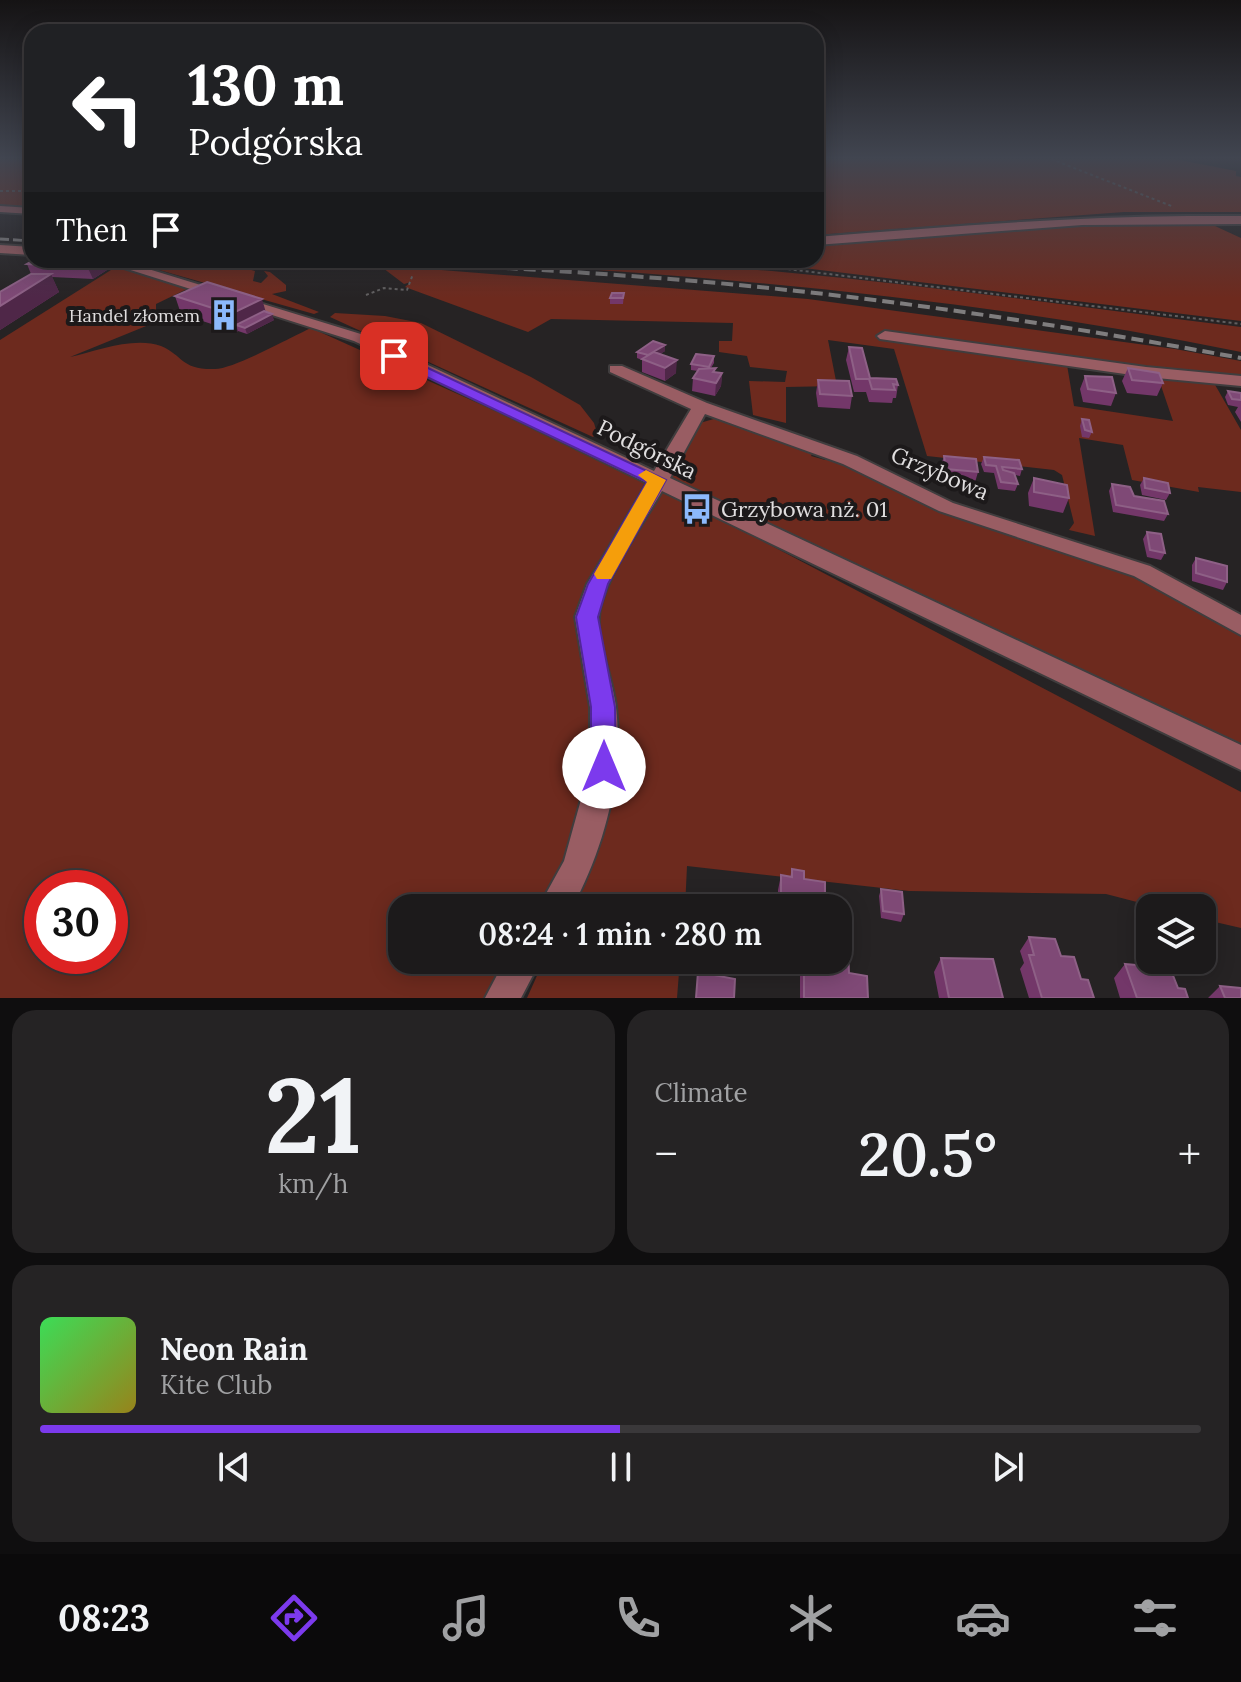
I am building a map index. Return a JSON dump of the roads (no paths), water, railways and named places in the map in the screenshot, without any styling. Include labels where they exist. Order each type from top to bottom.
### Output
[{"type":"street","points":[[0,209],[24,210]]},
{"type":"street","points":[[824,240],[1047,222],[1241,220]]},
{"type":"street","points":[[0,249],[24,250]]},
{"type":"street","name":"Podgórska","points":[[132,268],[359,338],[1241,758]]},
{"type":"street","points":[[885,336],[1146,372],[1241,381]]},
{"type":"street","name":"Grzybowa","points":[[616,369],[701,407],[850,460],[946,507],[1142,571],[1241,626]]},
{"type":"street","points":[[562,894],[578,866],[604,767],[603,707],[587,617],[598,584],[701,407]]},
{"type":"street","points":[[502,998],[516,974]]},
{"type":"railway","points":[[0,239],[24,240]]},
{"type":"railway","points":[[507,268],[743,285],[909,304],[1241,358]]},
{"type":"place","name":"Handel złomem","points":[[224,315]]},
{"type":"place","name":"Grzybowa nż. 01","points":[[697,509]]}]
